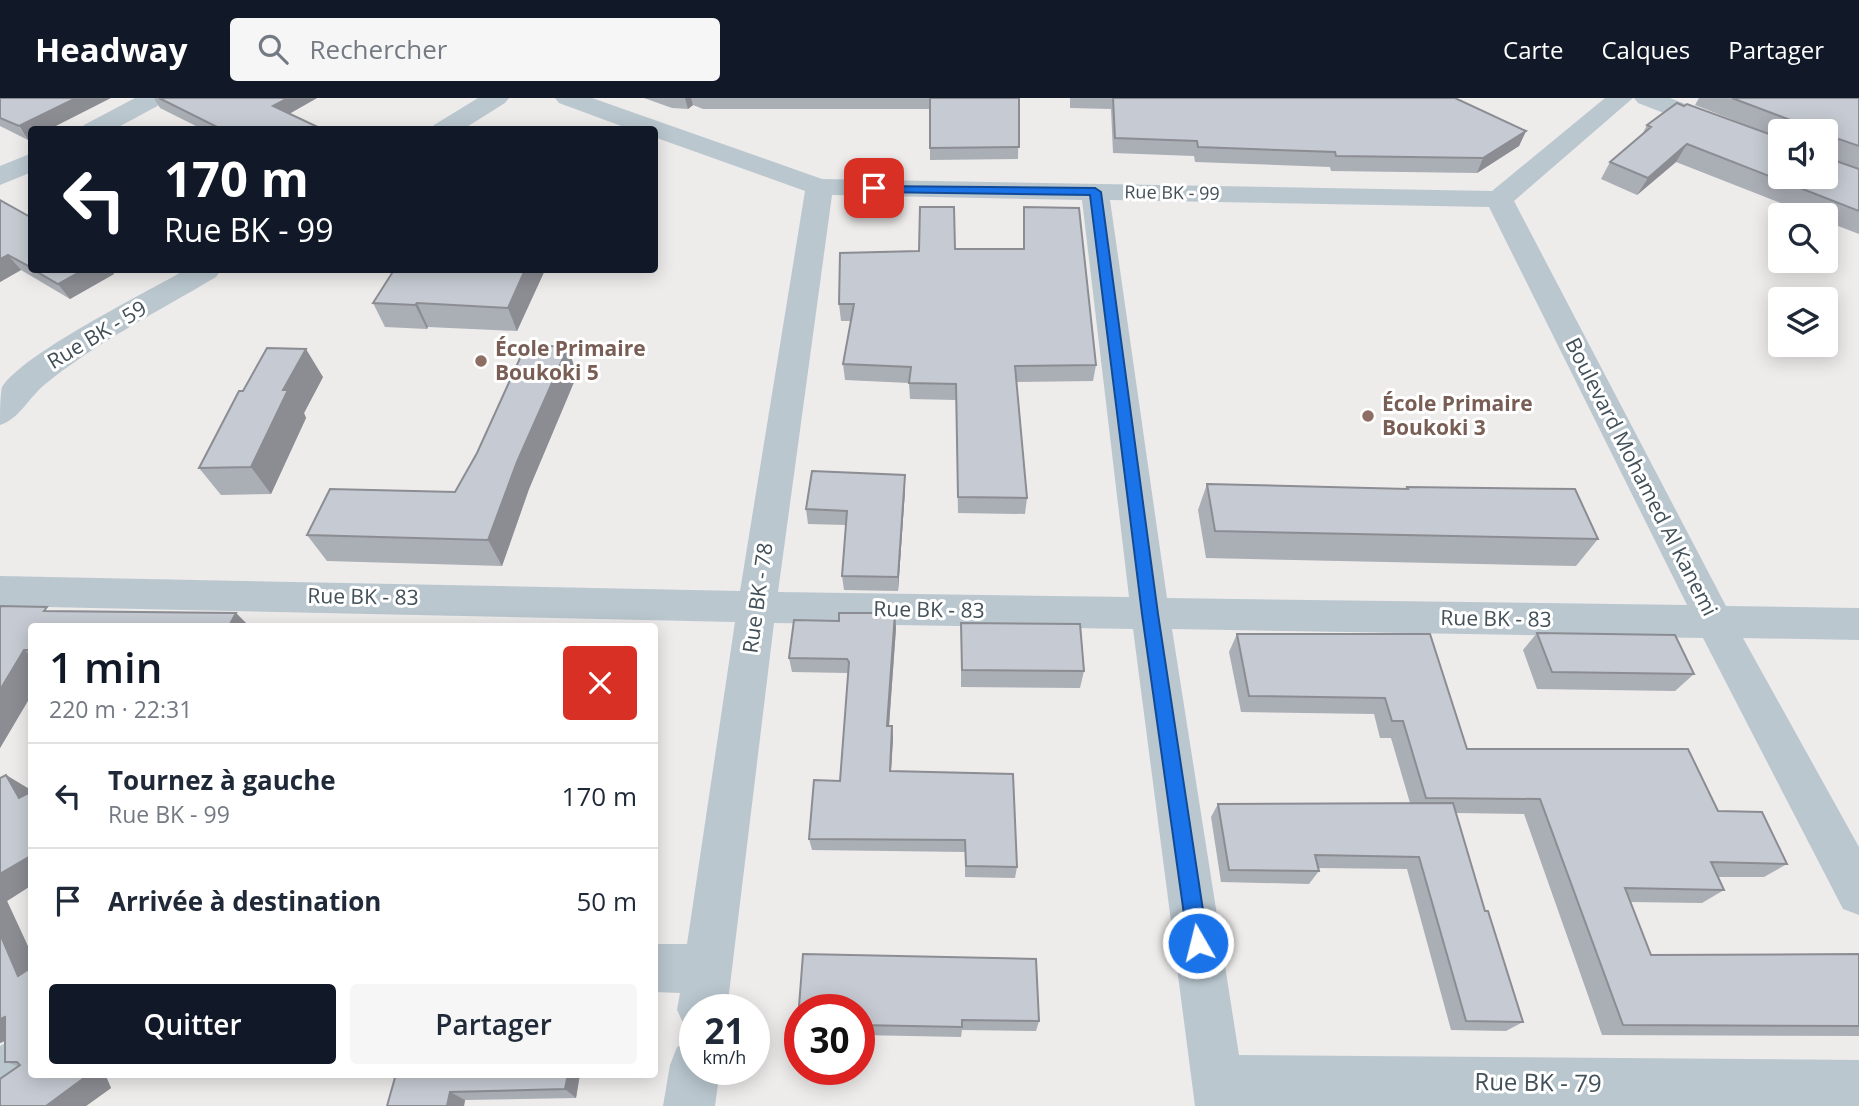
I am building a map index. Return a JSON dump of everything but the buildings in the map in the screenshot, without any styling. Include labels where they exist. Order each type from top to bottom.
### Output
[{"type":"street","points":[[101,126],[154,98]]},
{"type":"street","points":[[450,126],[496,98]]},
{"type":"street","name":"Rue BK - 99","points":[[568,98],[647,126]]},
{"type":"street","points":[[1499,199],[1620,98]]},
{"type":"street","points":[[1647,98],[1768,145]]},
{"type":"street","name":"Rue BK - 99","points":[[658,130],[818,187],[1499,199]]},
{"type":"street","points":[[0,177],[28,163]]},
{"type":"street","name":"Rue BK - 78","points":[[705,989],[818,187]]},
{"type":"street","points":[[1095,192],[1150,614],[1219,1093]]},
{"type":"street","name":"Boulevard Mohamed Al Kanemi","points":[[1499,199],[1715,622],[1859,894]]},
{"type":"street","name":"Rue BK - 59","points":[[0,413],[19,389],[54,360],[201,273]]},
{"type":"street","name":"Rue BK - 83","points":[[0,591],[297,611],[757,607],[1859,624]]},
{"type":"street","points":[[658,970],[705,989]]},
{"type":"street","points":[[0,1076],[28,1057]]},
{"type":"street","points":[[689,1106],[692,1085]]},
{"type":"street","name":"Rue BK - 79","points":[[1219,1093],[1859,1087]]},
{"type":"place","name":"École Primaire Boukoki 5","points":[[481,361]]},
{"type":"place","name":"École Primaire Boukoki 3","points":[[1368,416]]},
{"type":"route","points":[[874,188],[1095,192],[1150,614],[1198,943]]}]
